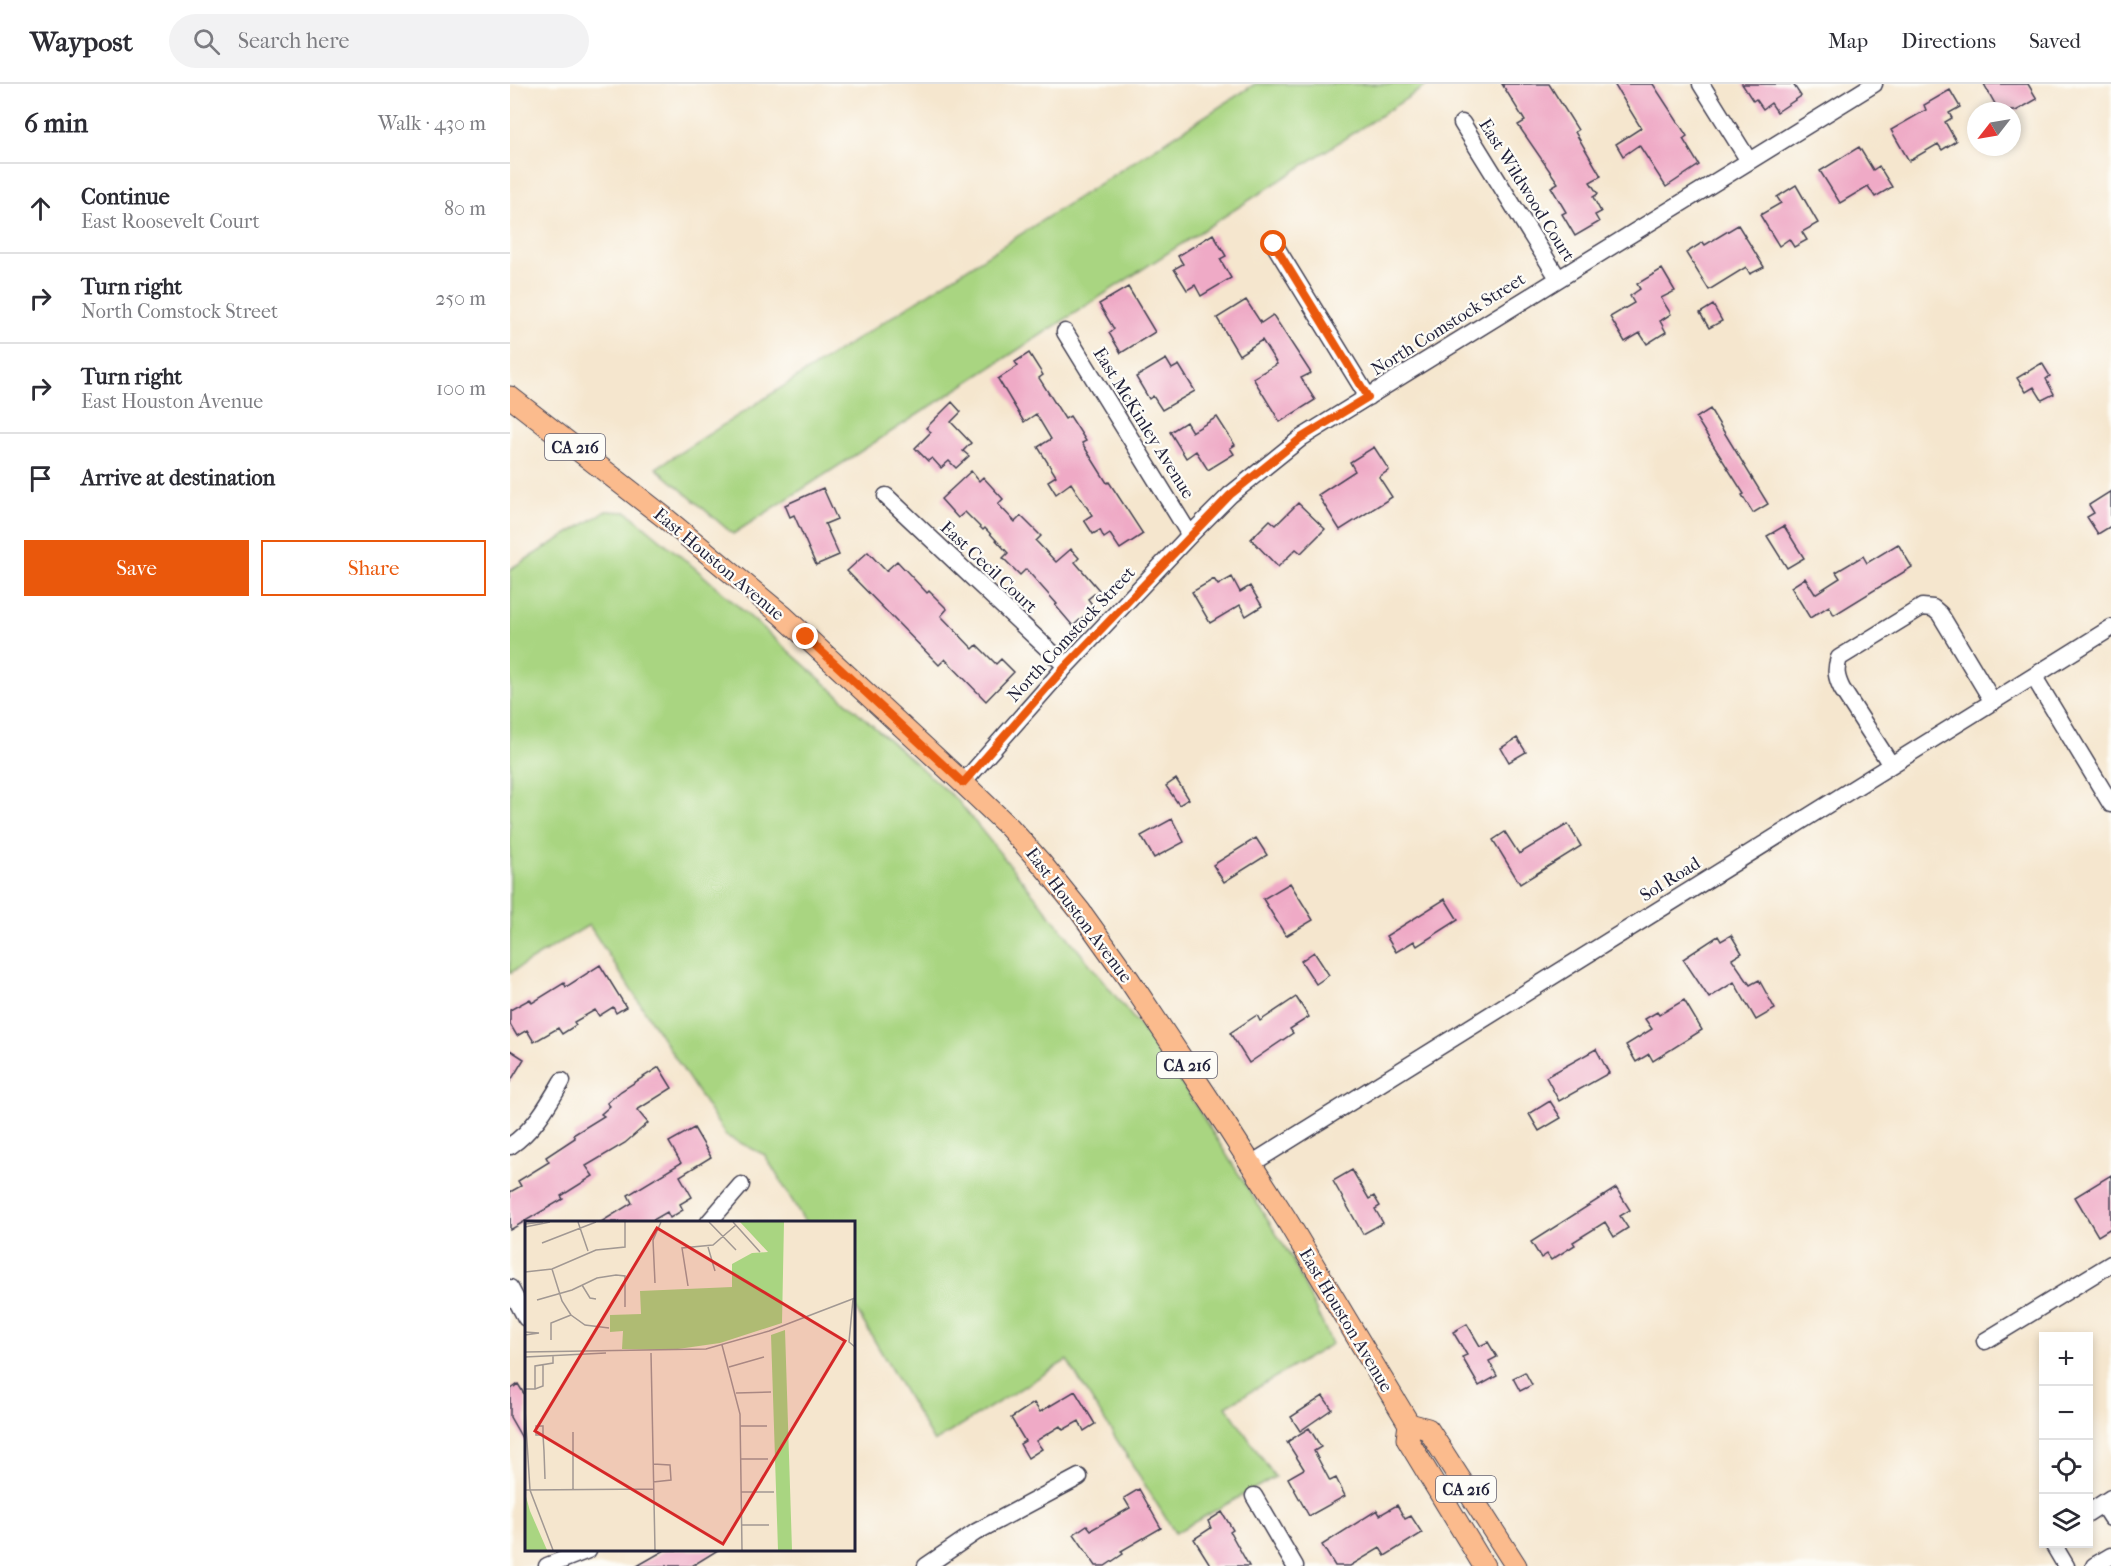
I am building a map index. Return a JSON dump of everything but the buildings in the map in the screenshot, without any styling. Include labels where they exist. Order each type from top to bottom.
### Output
[{"type":"main road","name":"East Houston Avenue","points":[[510,396],[782,615],[963,783],[1025,844],[1080,911],[1173,1045],[1288,1222],[1409,1424],[1407,1439],[1484,1566]]},
{"type":"main road","name":"East Houston Avenue","points":[[1409,1424],[1428,1429],[1516,1566]]},
{"type":"street","points":[[1701,84],[1749,161]]},
{"type":"street","name":"North Comstock Street","points":[[963,783],[1066,666],[1190,535],[1230,495],[1269,461],[1301,438],[1874,84]]},
{"type":"street","name":"East Wildwood Court","points":[[1462,123],[1558,278]]},
{"type":"street","points":[[1274,244],[1368,397]]},
{"type":"street","name":"East McKinley Avenue","points":[[1065,332],[1190,535]]},
{"type":"street","name":"East Cecil Court","points":[[886,496],[1066,666]]},
{"type":"street","points":[[1891,765],[1836,677],[1839,658],[1922,607],[1933,608],[1940,614],[1993,702]]},
{"type":"street","name":"Sol Road","points":[[1251,1164],[2111,628]]},
{"type":"street","points":[[2034,677],[2111,804]]},
{"type":"street","points":[[510,1146],[531,1128],[562,1081]]},
{"type":"street","points":[[710,1221],[741,1185]]},
{"type":"street","points":[[1985,1341],[2111,1264]]},
{"type":"street","points":[[510,1288],[525,1316]]},
{"type":"street","points":[[926,1566],[976,1532],[1078,1477]]},
{"type":"street","points":[[1254,1496],[1295,1566]]},
{"type":"street","points":[[2055,1548],[2066,1566]]},
{"type":"street","points":[[547,1566],[585,1551]]},
{"type":"street","points":[[2094,1566],[2111,1556]]},
{"type":"green space","points":[[1255,84],[1429,84],[733,534],[656,468]]},
{"type":"green space","points":[[606,511],[627,512],[696,569],[958,801],[1167,1060],[1291,1257],[1332,1344],[1226,1406],[1275,1477],[1175,1533],[1067,1360],[934,1442],[855,1308],[855,1221],[804,1221],[765,1155],[726,1136],[589,925],[510,973],[510,569]]},
{"type":"route","points":[[806,637],[963,783],[1066,666],[1230,495],[1269,461],[1301,438],[1368,397],[1274,244]]}]
